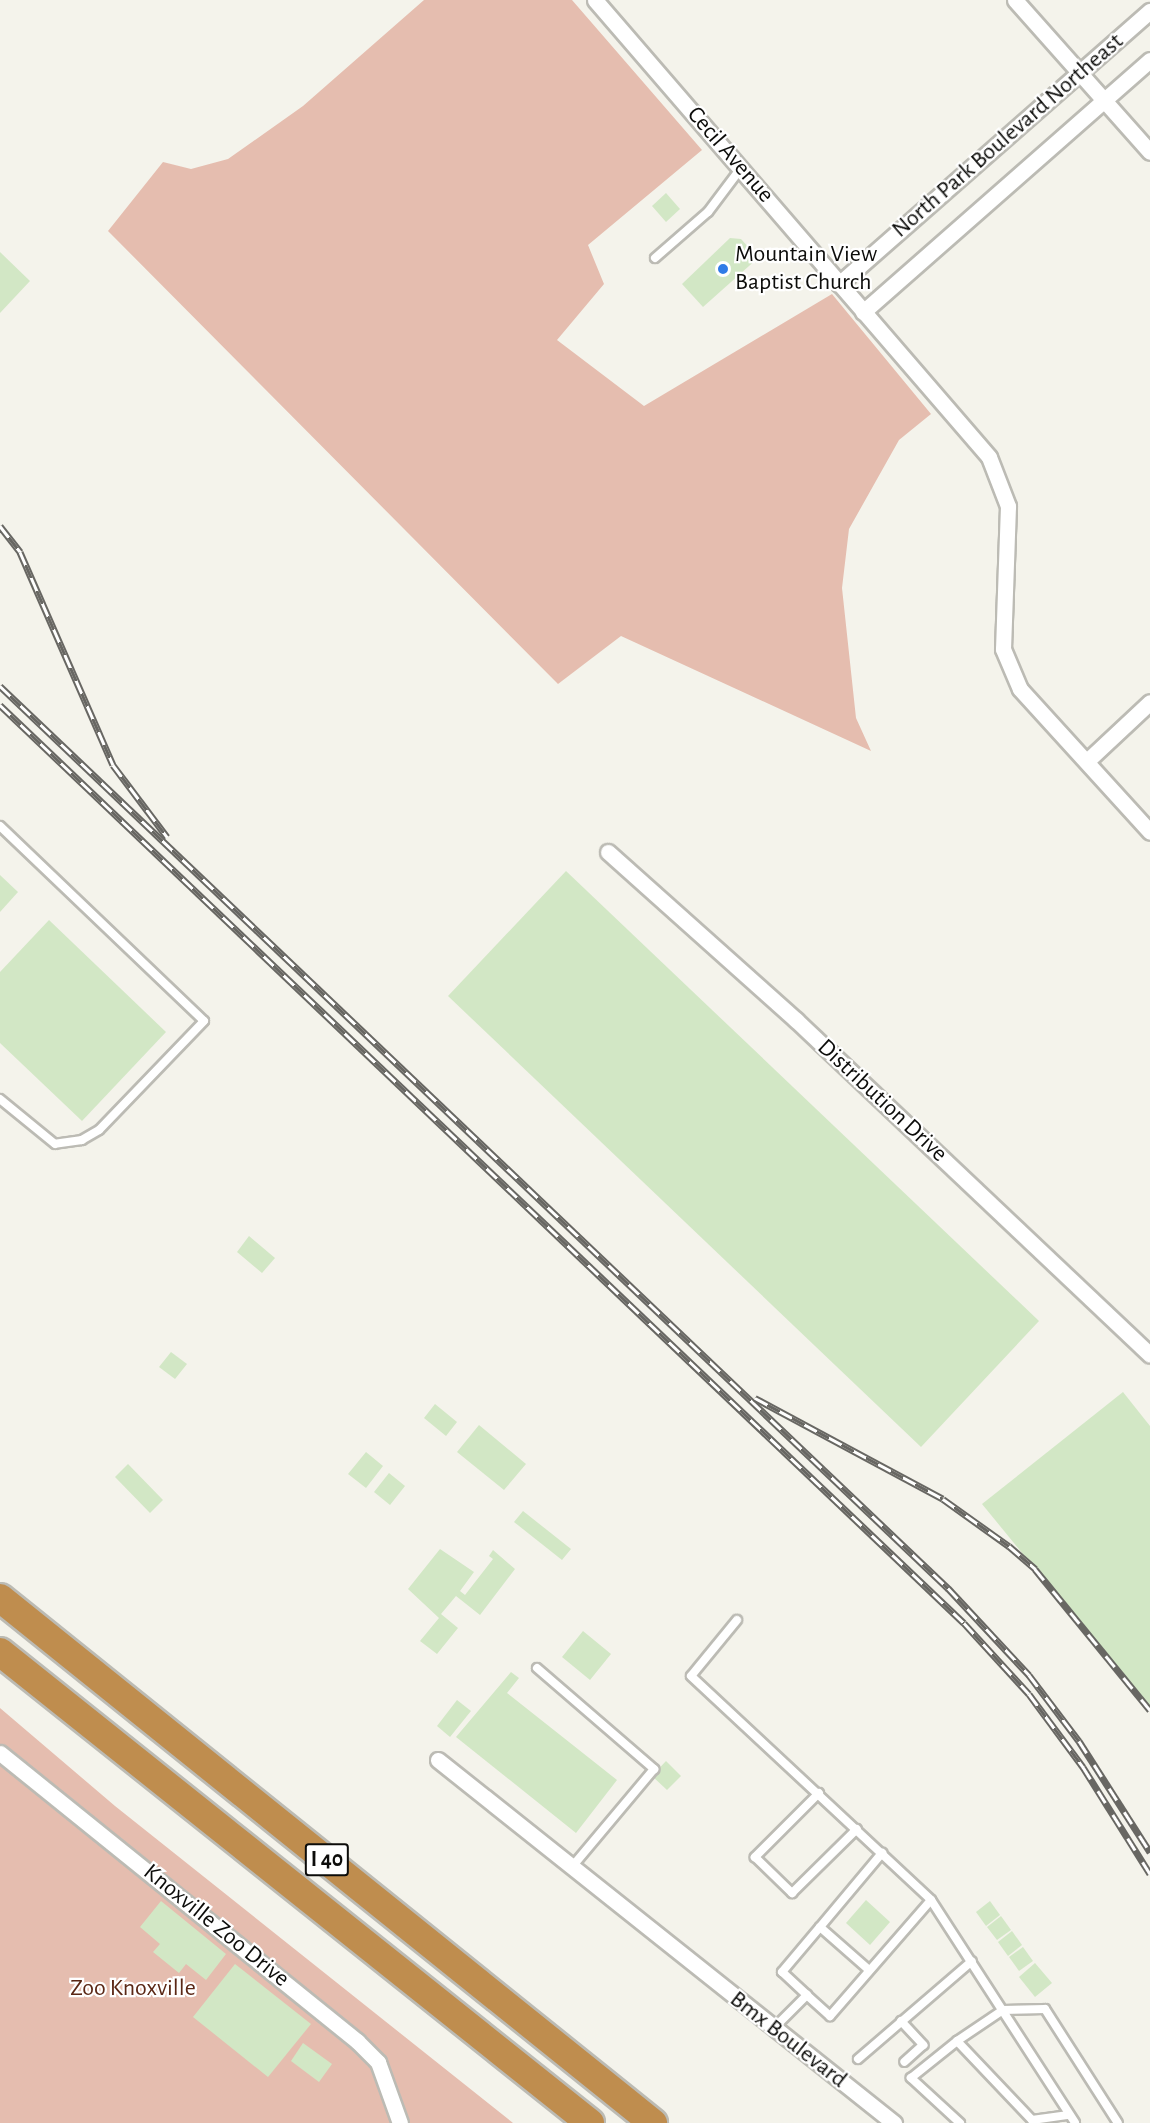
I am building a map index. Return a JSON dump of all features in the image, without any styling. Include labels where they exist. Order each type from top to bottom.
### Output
[{"type":"highway","name":"I 40","points":[[0,1598],[653,2123]]},
{"type":"highway","name":"I 40","points":[[0,1652],[590,2123]]},
{"type":"street","name":"Cecil Avenue","points":[[595,0],[989,456],[1008,506],[1003,649],[1020,689],[1150,832]]},
{"type":"street","points":[[1015,0],[1150,152]]},
{"type":"street","name":"North Park Boulevard Northeast","points":[[839,284],[1150,11]]},
{"type":"street","name":"North Park Boulevard Northeast","points":[[863,312],[1150,60]]},
{"type":"street","points":[[1087,761],[1150,702]]},
{"type":"street","name":"Distribution Drive","points":[[608,852],[796,1020],[1150,1355]]},
{"type":"street","name":"Knoxville Zoo Drive","points":[[0,1753],[357,2041],[378,2062],[400,2123]]},
{"type":"street","name":"Bmx Boulevard","points":[[438,1760],[570,1869],[894,2123]]},
{"type":"lane","points":[[655,258],[708,212],[741,168]]},
{"type":"lane","points":[[0,826],[204,1021],[82,1140],[55,1144],[0,1099]]},
{"type":"lane","points":[[737,1620],[691,1677],[819,1793],[931,1900],[1075,2123]]},
{"type":"lane","points":[[537,1668],[654,1768],[570,1869]]},
{"type":"lane","points":[[819,1793],[755,1857],[792,1893],[857,1829]]},
{"type":"lane","points":[[882,1853],[782,1972],[830,2016],[868,1969],[931,1900]]},
{"type":"lane","points":[[820,1927],[868,1969]]},
{"type":"lane","points":[[858,2059],[972,1961]]},
{"type":"lane","points":[[774,2028],[807,1995]]},
{"type":"lane","points":[[960,2123],[911,2078],[957,2041],[1003,2010],[1045,2009],[1118,2123]]},
{"type":"lane","points":[[901,2021],[923,2046],[904,2062]]},
{"type":"lane","points":[[957,2041],[1032,2120],[1069,2115]]},
{"type":"green space","points":[[424,0],[572,0],[702,150],[588,245],[604,284],[557,340],[644,406],[832,294],[931,414],[899,440],[849,529],[842,588],[856,718],[871,751],[621,636],[558,684],[108,231],[163,162],[191,169],[228,159],[303,106]]},
{"type":"green space","name":"Zoo Knoxville","points":[[0,1708],[115,1806],[513,2123],[0,2123]]},
{"type":"building","points":[[666,193],[680,209],[666,222],[652,206]]},
{"type":"building","points":[[730,238],[741,239],[758,258],[703,307],[682,284]]},
{"type":"building","points":[[0,252],[30,281],[0,313]]},
{"type":"building","points":[[566,871],[1039,1321],[921,1447],[448,996]]},
{"type":"building","points":[[0,875],[18,892],[0,912]]},
{"type":"building","points":[[49,920],[166,1032],[82,1121],[0,1043],[0,972]]},
{"type":"building","points":[[249,1236],[275,1258],[262,1273],[237,1252]]},
{"type":"building","points":[[171,1352],[187,1364],[175,1379],[159,1367]]},
{"type":"building","points":[[1123,1392],[1150,1426],[1150,1709],[982,1504]]},
{"type":"building","points":[[435,1404],[457,1422],[446,1436],[424,1418]]},
{"type":"building","points":[[479,1425],[526,1464],[504,1490],[457,1452]]},
{"type":"building","points":[[366,1452],[383,1466],[366,1488],[348,1474]]},
{"type":"building","points":[[128,1464],[163,1500],[150,1513],[115,1477]]},
{"type":"building","points":[[389,1473],[405,1486],[390,1505],[374,1492]]},
{"type":"building","points":[[523,1511],[571,1549],[562,1560],[514,1522]]},
{"type":"building","points":[[440,1549],[474,1572],[460,1591],[465,1595],[493,1559],[489,1556],[493,1550],[515,1569],[480,1615],[456,1596],[441,1614],[458,1628],[437,1654],[420,1641],[439,1618],[408,1589]]},
{"type":"building","points":[[583,1631],[611,1654],[590,1680],[562,1657]]},
{"type":"building","points":[[511,1672],[519,1678],[507,1693],[617,1780],[576,1833],[456,1737]]},
{"type":"building","points":[[457,1700],[471,1711],[450,1737],[437,1726]]},
{"type":"building","points":[[666,1761],[681,1776],[667,1790],[652,1776]]},
{"type":"building","points":[[866,1900],[890,1922],[870,1945],[846,1923]]},
{"type":"building","points":[[161,1901],[226,1954],[206,1980],[186,1964],[179,1973],[153,1952],[160,1944],[140,1927]]},
{"type":"building","points":[[990,1901],[1000,1915],[986,1926],[976,1912]]},
{"type":"building","points":[[1001,1916],[1011,1930],[997,1940],[987,1927]]},
{"type":"building","points":[[1012,1931],[1022,1945],[1008,1956],[998,1942]]},
{"type":"building","points":[[1023,1947],[1033,1961],[1019,1971],[1009,1957]]},
{"type":"building","points":[[1035,1963],[1052,1983],[1035,1997],[1019,1977]]},
{"type":"building","points":[[235,1964],[311,2024],[268,2077],[193,2017]]},
{"type":"building","points":[[303,2043],[332,2064],[319,2082],[291,2061]]},
{"type":"railway","points":[[0,526],[20,552],[113,765],[167,837]]},
{"type":"railway","points":[[0,686],[948,1588],[1029,1675],[1079,1741],[1150,1852]]},
{"type":"railway","points":[[0,705],[964,1623],[1029,1694],[1083,1767],[1150,1874]]},
{"type":"railway","points":[[755,1398],[943,1499],[1009,1546],[1035,1569],[1150,1710]]},
{"type":"place","name":"Mountain View Baptist Church","points":[[723,269]]}]
